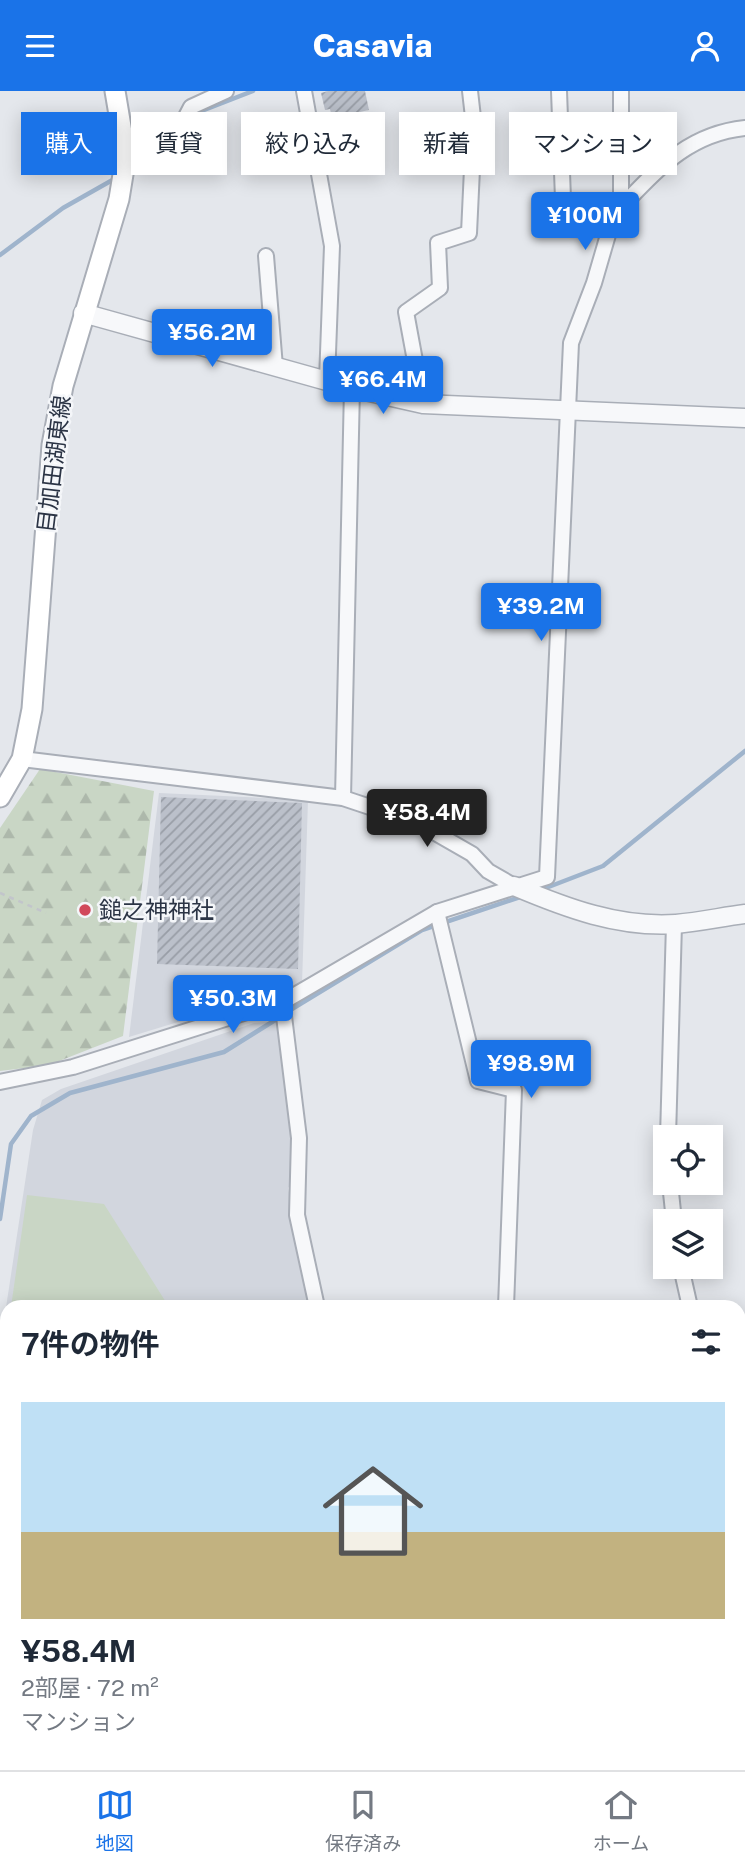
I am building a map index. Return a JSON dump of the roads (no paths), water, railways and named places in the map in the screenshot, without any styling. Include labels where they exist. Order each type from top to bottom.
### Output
[{"type":"main road","name":"目加田湖東線","points":[[3,785],[22,759],[32,709],[52,445],[62,386],[118,198],[126,156],[115,91]]},
{"type":"street","points":[[126,156],[143,156],[179,130],[191,107],[226,91]]},
{"type":"street","points":[[304,91],[332,246],[327,380]]},
{"type":"street","points":[[423,404],[406,312],[440,288],[438,243],[470,233],[474,126],[470,91]]},
{"type":"street","points":[[559,91],[563,199]]},
{"type":"street","points":[[621,91],[621,207]]},
{"type":"street","points":[[0,1082],[73,1067],[282,1000],[439,919],[514,887],[547,877],[571,343],[594,283],[612,221],[621,207],[674,153],[704,138],[745,128]]},
{"type":"street","points":[[266,256],[275,367]]},
{"type":"street","points":[[83,313],[352,388],[423,404],[745,418]]},
{"type":"street","points":[[343,798],[352,388]]},
{"type":"street","points":[[22,759],[343,798],[418,823],[472,854],[488,871],[514,887],[573,911],[617,920],[674,924],[745,914]]},
{"type":"street","points":[[439,919],[478,1081],[514,1090],[506,1300]]},
{"type":"street","points":[[668,1125],[674,924]]},
{"type":"street","points":[[282,1000],[299,1138],[297,1215],[315,1300]]},
{"type":"street","points":[[684,1279],[688,1300]]},
{"type":"waterway","points":[[199,112],[253,91]]},
{"type":"waterway","points":[[0,255],[63,208],[116,178]]},
{"type":"waterway","points":[[538,891],[603,866],[745,751]]},
{"type":"waterway","points":[[287,1012],[422,930],[523,896]]},
{"type":"waterway","points":[[0,1219],[11,1144],[31,1116],[70,1093],[224,1052],[280,1017]]},
{"type":"place","name":"鎚之神神社","points":[[85,910]]}]
